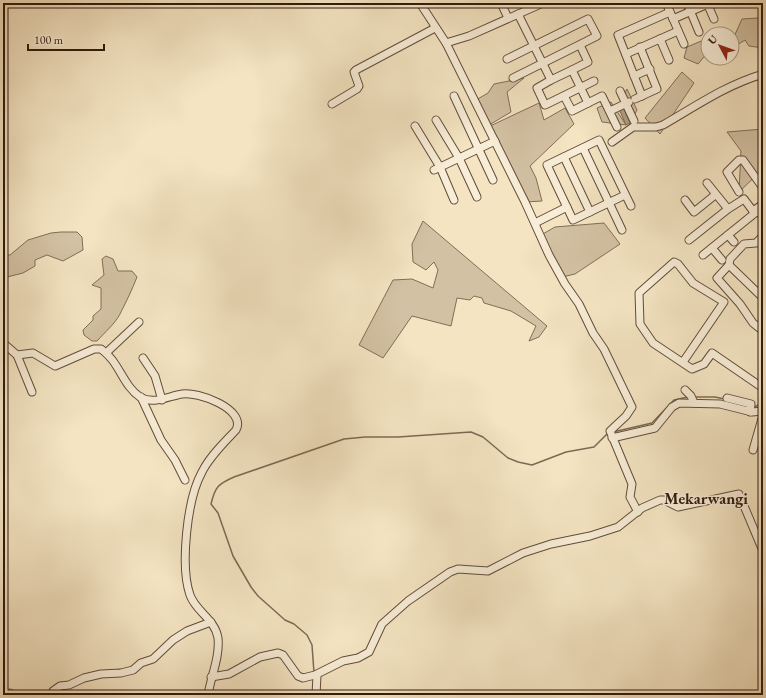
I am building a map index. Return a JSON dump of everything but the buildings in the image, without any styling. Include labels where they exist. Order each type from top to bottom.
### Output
[{"type":"street","points":[[420,3],[446,43],[565,284],[579,304],[593,333],[604,349],[632,407],[611,435]]},
{"type":"street","points":[[501,3],[508,18]]},
{"type":"street","points":[[446,43],[469,36],[543,3]]},
{"type":"street","points":[[687,3],[700,32]]},
{"type":"street","points":[[634,120],[634,76],[618,35],[672,16],[691,12],[708,3],[714,19]]},
{"type":"street","points":[[667,5],[684,44]]},
{"type":"street","points":[[518,14],[551,80]]},
{"type":"street","points":[[507,59],[588,19],[597,36],[513,78]]},
{"type":"street","points":[[332,104],[357,89],[359,86],[354,72],[356,70],[418,39],[435,28]]},
{"type":"street","points":[[626,54],[678,31]]},
{"type":"street","points":[[660,39],[669,60]]},
{"type":"street","points":[[580,45],[588,62],[537,88],[545,105],[594,81]]},
{"type":"street","points":[[610,111],[657,90],[650,69],[640,47]]},
{"type":"street","points":[[634,76],[650,69]]},
{"type":"street","points":[[572,70],[588,103]]},
{"type":"street","points":[[612,142],[633,127],[656,127],[663,125],[733,84],[763,74]]},
{"type":"street","points":[[620,91],[634,100]]},
{"type":"street","points":[[454,96],[493,180]]},
{"type":"street","points":[[564,96],[572,111],[602,96],[617,127]]},
{"type":"street","points":[[436,120],[458,158],[477,196]]},
{"type":"street","points":[[415,126],[454,200]]},
{"type":"street","points":[[625,195],[573,220],[547,165],[599,140],[631,206]]},
{"type":"street","points":[[437,168],[495,141]]},
{"type":"street","points":[[582,148],[622,230]]},
{"type":"street","points":[[564,157],[590,212]]},
{"type":"street","points":[[763,188],[743,160],[739,160],[727,172],[741,196],[754,212],[760,213],[763,217]]},
{"type":"street","points":[[707,183],[715,195],[728,209]]},
{"type":"street","points":[[685,200],[694,212],[715,195]]},
{"type":"street","points":[[689,240],[728,209],[741,196]]},
{"type":"street","points":[[703,255],[763,204]]},
{"type":"street","points":[[535,223],[567,207]]},
{"type":"street","points":[[728,235],[734,242]]},
{"type":"street","points":[[763,236],[756,243],[744,244],[730,259],[729,265],[715,276],[740,304],[753,323],[763,330]]},
{"type":"street","points":[[712,248],[722,260]]},
{"type":"street","points":[[683,362],[726,299],[693,283],[678,264],[674,262],[639,293],[640,324],[648,337],[653,343],[692,369],[704,364],[712,353],[763,388]]},
{"type":"street","points":[[729,265],[760,295],[763,296]]},
{"type":"street","points":[[106,353],[139,322]]},
{"type":"street","points":[[3,343],[17,355],[32,392]]},
{"type":"street","points":[[17,355],[33,353],[55,366],[94,349],[101,349],[106,353],[131,387],[141,397],[161,440],[175,460],[184,480]]},
{"type":"street","points":[[143,358],[155,376],[162,400]]},
{"type":"street","points":[[684,390],[693,400]]},
{"type":"street","points":[[141,397],[162,400],[183,393],[197,396],[228,407],[237,420],[238,426],[236,430],[219,448],[197,481],[189,513],[186,566],[190,594],[194,604],[215,628],[218,644],[208,695]]},
{"type":"street","points":[[727,398],[751,409]]},
{"type":"street","points":[[611,435],[655,428],[676,404],[693,400],[763,411]]},
{"type":"street","points":[[753,450],[763,414]]},
{"type":"street","points":[[611,435],[632,484],[630,497],[638,512]]},
{"type":"street","points":[[211,677],[229,674],[260,657],[278,653],[283,655],[298,676],[303,678],[314,675],[343,661],[358,658],[369,652],[382,624],[408,601],[450,572],[458,569],[488,571],[523,553],[551,544],[584,538],[618,527],[647,506],[660,500],[664,500],[678,507],[739,494],[763,551]]},
{"type":"street","points":[[53,695],[53,691],[60,686],[69,685],[84,678],[101,674],[123,673],[133,670],[141,663],[152,659],[173,640],[187,631],[211,622]]},
{"type":"street","points":[[314,675],[316,695]]},
{"type":"shaded area","points":[[763,15],[763,48],[749,46],[745,40],[740,43],[739,26],[742,19],[758,18]]},
{"type":"shaded area","points":[[700,42],[700,62],[698,64],[684,58],[687,47]]},
{"type":"shaded area","points":[[682,72],[694,83],[660,134],[645,118]]},
{"type":"shaded area","points":[[524,78],[507,92],[511,112],[489,125],[476,100],[488,93],[494,84]]},
{"type":"shaded area","points":[[627,89],[637,110],[630,123],[624,95]]},
{"type":"shaded area","points":[[611,102],[626,125],[602,122],[597,108]]},
{"type":"shaded area","points":[[539,103],[544,120],[565,108],[574,124],[530,166],[536,178],[542,201],[525,202],[488,127]]},
{"type":"shaded area","points":[[623,107],[630,123],[626,125],[619,109]]},
{"type":"shaded area","points":[[763,129],[763,169],[739,192],[741,151],[727,132]]},
{"type":"shaded area","points":[[423,221],[547,326],[539,337],[529,341],[536,326],[511,311],[484,303],[482,298],[474,296],[470,300],[457,298],[451,326],[412,316],[383,358],[359,345],[393,280],[412,279],[433,288],[438,270],[434,262],[426,270],[413,262],[412,244]]},
{"type":"shaded area","points":[[604,223],[620,244],[575,274],[562,277],[541,235],[555,227]]},
{"type":"shaded area","points":[[77,232],[82,237],[83,250],[63,261],[47,255],[35,260],[35,266],[23,273],[3,278],[3,255],[10,255],[28,240],[51,233]]},
{"type":"shaded area","points":[[106,256],[113,259],[118,271],[132,271],[137,277],[118,318],[97,341],[92,341],[84,335],[83,330],[93,320],[93,316],[101,309],[101,288],[92,285],[104,275],[102,259]]},
{"type":"waterway","points":[[613,432],[652,423],[674,400],[688,397]]},
{"type":"waterway","points":[[694,397],[715,397],[724,399]]},
{"type":"waterway","points":[[754,407],[763,403]]},
{"type":"waterway","points":[[314,673],[312,645],[307,635],[294,624],[285,620],[258,596],[233,556],[218,513],[211,504],[214,494],[221,484],[234,477],[344,439],[471,432],[483,437],[508,458],[532,465],[566,452],[594,447],[608,433]]},
{"type":"district","name":"Mekarwangi","points":[[706,498]]}]
